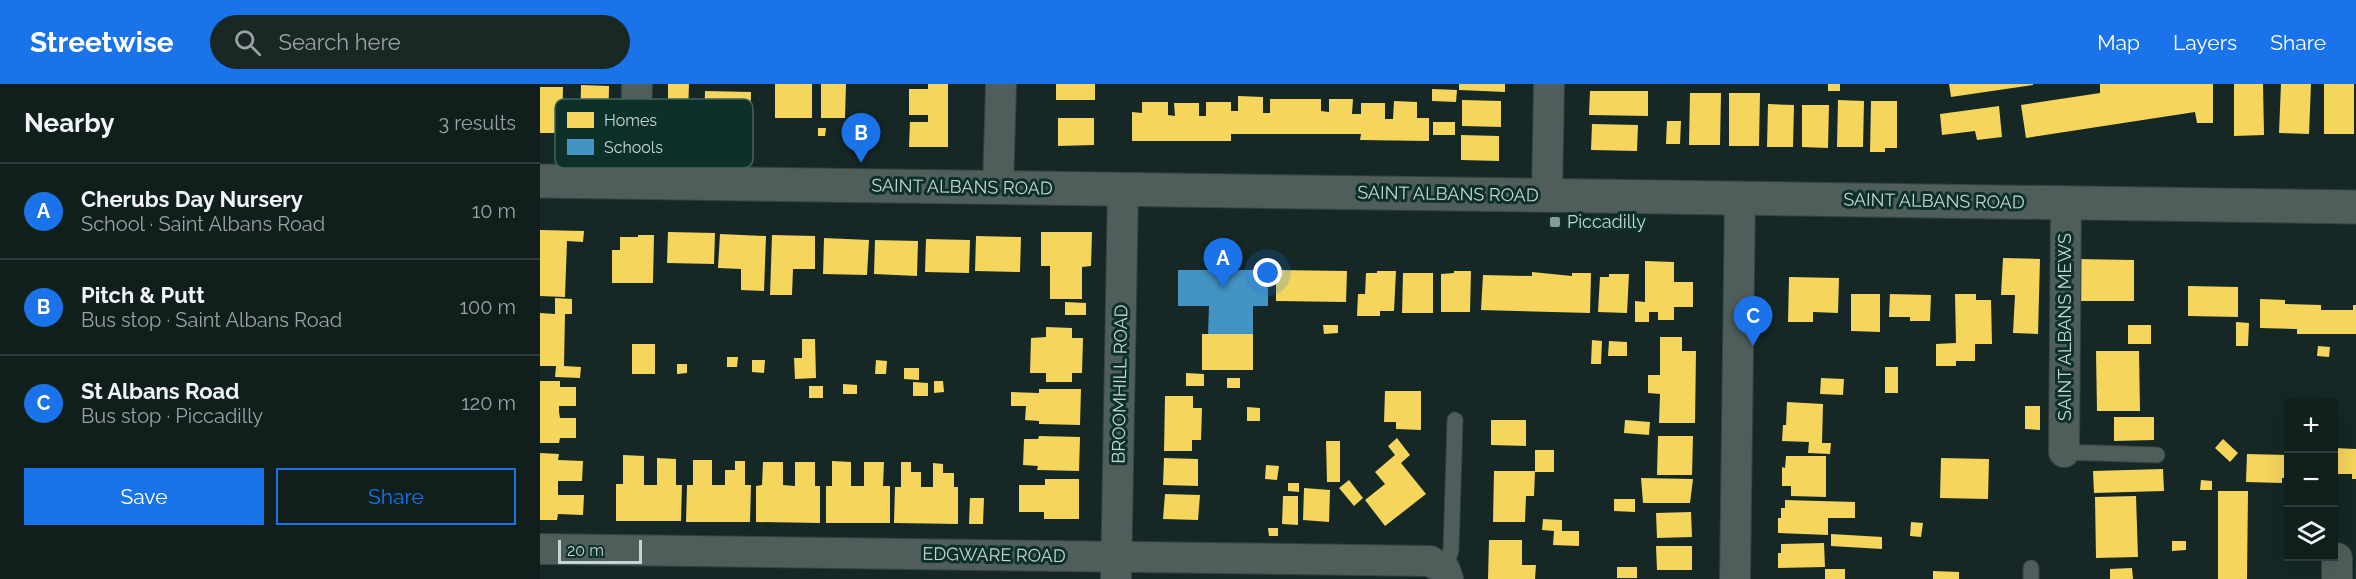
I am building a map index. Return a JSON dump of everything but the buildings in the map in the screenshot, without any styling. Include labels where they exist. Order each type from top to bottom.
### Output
[{"type":"street","points":[[637,84],[637,99]]},
{"type":"street","points":[[998,188],[1001,84]]},
{"type":"street","points":[[1547,195],[1549,84]]},
{"type":"street","points":[[634,168],[634,183]]},
{"type":"street","name":"SAINT ALBANS ROAD","points":[[540,181],[2356,207]]},
{"type":"street","name":"BROOMHILL ROAD","points":[[1116,568],[1123,189]]},
{"type":"street","points":[[1735,579],[1740,198]]},
{"type":"street","name":"SAINT ALBANS MEWS","points":[[2064,452],[2066,203]]},
{"type":"street","name":"EDGWARE ROAD","points":[[540,549],[799,566],[1116,568],[1430,561],[1447,574]]},
{"type":"lane","points":[[1447,574],[1452,550],[1455,420]]},
{"type":"lane","points":[[2064,452],[2157,455]]},
{"type":"place","name":"Pitch & Putt","points":[[861,163]]},
{"type":"place","name":"Piccadilly","points":[[1555,222]]},
{"type":"place","name":"Cherubs Day Nursery","points":[[1223,288]]},
{"type":"place","name":"St Albans Road","points":[[1753,346]]}]
